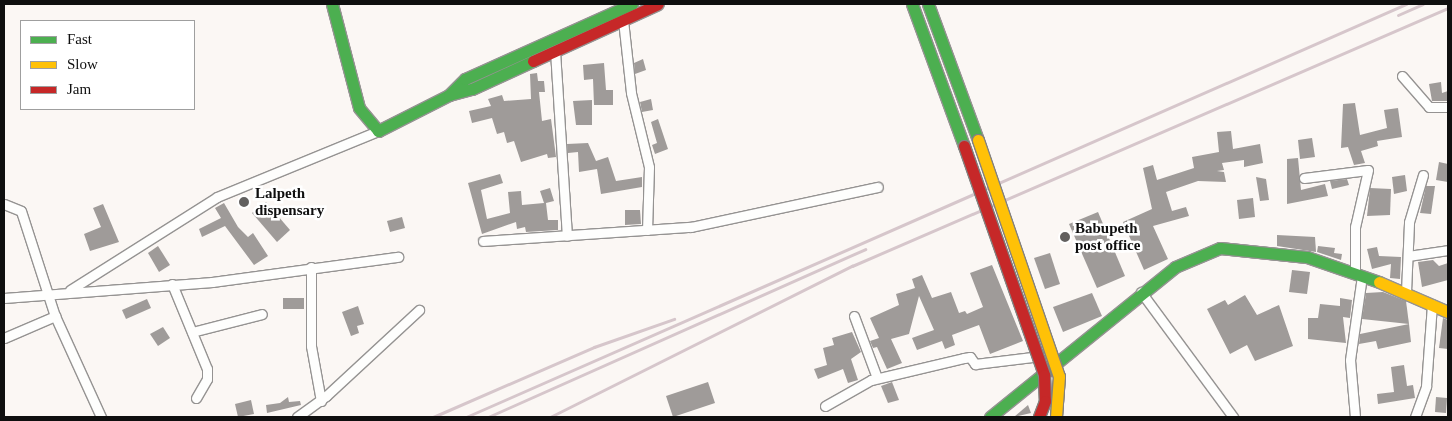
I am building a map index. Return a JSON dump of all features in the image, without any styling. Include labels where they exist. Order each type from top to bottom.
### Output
[{"type":"street","points":[[332,4],[359,108],[378,131]]},
{"type":"street","points":[[449,95],[465,79],[632,4]]},
{"type":"street","points":[[68,292],[217,197],[378,131],[449,95],[472,89],[658,4]]},
{"type":"street","points":[[912,4],[1044,375],[1045,402],[1039,417]]},
{"type":"street","points":[[928,4],[978,140],[1059,376],[1056,417]]},
{"type":"street","points":[[623,20],[631,93],[649,167],[647,230]]},
{"type":"street","points":[[555,51],[567,236]]},
{"type":"street","points":[[1402,76],[1429,107],[1448,106]]},
{"type":"street","points":[[1304,178],[1368,170],[1355,227],[1358,275],[1350,360],[1355,417]]},
{"type":"street","points":[[1406,292],[1410,217],[1424,174]]},
{"type":"street","points":[[483,242],[698,226],[878,187]]},
{"type":"street","points":[[4,204],[21,211],[55,316],[101,417]]},
{"type":"street","points":[[990,417],[1141,292],[1175,267],[1220,248],[1307,257],[1406,292],[1448,312]]},
{"type":"street","points":[[1408,256],[1448,250]]},
{"type":"street","points":[[4,298],[172,284],[398,257]]},
{"type":"street","points":[[311,267],[311,346],[321,400]]},
{"type":"street","points":[[172,284],[208,374],[196,398]]},
{"type":"street","points":[[1141,292],[1233,417]]},
{"type":"street","points":[[1415,417],[1426,386],[1432,304]]},
{"type":"street","points":[[297,417],[321,400],[419,310]]},
{"type":"street","points":[[192,332],[262,314]]},
{"type":"street","points":[[4,338],[55,316]]},
{"type":"street","points":[[854,316],[877,378]]},
{"type":"street","points":[[825,406],[877,378],[970,357],[975,364],[1069,352]]},
{"type":"building","points":[[643,59],[646,70],[635,74],[634,63]]},
{"type":"building","points":[[604,63],[606,90],[613,90],[613,105],[594,105],[593,79],[584,80],[583,65]]},
{"type":"building","points":[[537,73],[538,81],[544,81],[545,92],[539,92],[542,121],[551,119],[556,157],[548,158],[547,154],[521,162],[514,141],[507,143],[504,132],[497,134],[492,118],[472,123],[469,111],[491,106],[488,99],[502,95],[504,101],[531,99],[530,74]]},
{"type":"building","points":[[1441,82],[1442,93],[1448,91],[1448,101],[1432,101],[1429,84]]},
{"type":"building","points":[[651,99],[653,110],[642,112],[640,102]]},
{"type":"building","points":[[592,100],[592,125],[576,125],[573,101]]},
{"type":"building","points":[[1355,103],[1360,135],[1387,128],[1384,110],[1398,108],[1402,137],[1377,141],[1378,146],[1361,151],[1365,163],[1354,165],[1348,147],[1341,148],[1343,104]]},
{"type":"building","points":[[658,119],[668,149],[655,154],[652,145],[657,143],[651,122]]},
{"type":"building","points":[[1231,131],[1233,149],[1260,144],[1263,163],[1244,167],[1244,160],[1222,163],[1224,170],[1217,171],[1224,172],[1226,182],[1198,181],[1166,192],[1172,211],[1186,207],[1189,216],[1153,226],[1168,259],[1144,270],[1123,222],[1152,209],[1143,168],[1153,165],[1157,180],[1194,168],[1192,157],[1219,152],[1217,132]]},
{"type":"building","points":[[1312,138],[1315,157],[1300,159],[1298,140]]},
{"type":"building","points":[[588,143],[596,161],[608,157],[616,181],[642,177],[642,187],[601,194],[597,169],[579,172],[578,152],[568,153],[567,144]]},
{"type":"building","points":[[1298,158],[1301,190],[1325,184],[1328,196],[1287,204],[1287,159]]},
{"type":"building","points":[[1439,162],[1448,164],[1448,182],[1436,180]]},
{"type":"building","points":[[500,174],[503,183],[481,190],[487,219],[510,213],[508,192],[521,191],[522,205],[544,203],[540,191],[550,188],[554,201],[546,203],[548,220],[558,220],[558,230],[526,232],[525,227],[517,229],[516,222],[482,234],[468,183]]},
{"type":"building","points":[[1405,175],[1407,191],[1394,194],[1392,177]]},
{"type":"building","points":[[1256,177],[1266,179],[1269,200],[1260,201]]},
{"type":"building","points":[[1347,179],[1349,185],[1332,189],[1330,181]]},
{"type":"building","points":[[1426,186],[1435,186],[1431,214],[1420,213]]},
{"type":"building","points":[[1370,188],[1391,189],[1390,215],[1367,216]]},
{"type":"building","points":[[1253,198],[1255,217],[1239,219],[1237,200]]},
{"type":"building","points":[[266,202],[290,230],[277,242],[252,213]]},
{"type":"building","points":[[224,203],[238,227],[248,237],[253,233],[268,256],[254,265],[225,226],[202,237],[199,229],[221,218],[215,208]]},
{"type":"building","points":[[103,204],[119,242],[90,251],[84,234],[101,227],[93,208]]},
{"type":"building","points":[[625,210],[640,210],[641,224],[625,225]]},
{"type":"building","points":[[1098,212],[1125,276],[1097,288],[1069,224]]},
{"type":"building","points":[[402,217],[405,228],[390,232],[387,221]]},
{"type":"building","points":[[1277,235],[1315,237],[1316,252],[1277,246]]},
{"type":"building","points":[[158,246],[170,265],[159,272],[148,253]]},
{"type":"building","points":[[1318,246],[1335,248],[1334,253],[1342,254],[1341,260],[1317,252]]},
{"type":"building","points":[[1377,247],[1379,256],[1401,257],[1400,279],[1390,278],[1391,264],[1372,269],[1367,249]]},
{"type":"building","points":[[1050,253],[1060,284],[1045,289],[1034,258]]},
{"type":"building","points":[[1433,260],[1439,266],[1448,263],[1448,280],[1422,287],[1418,262]]},
{"type":"building","points":[[992,265],[1023,341],[990,354],[979,325],[952,335],[955,345],[945,349],[942,341],[917,350],[912,338],[934,330],[919,296],[909,334],[891,339],[902,363],[887,369],[877,347],[873,348],[870,341],[879,338],[870,318],[899,305],[896,294],[915,288],[912,279],[922,275],[932,298],[951,292],[959,313],[965,311],[967,314],[983,307],[970,273]]},
{"type":"building","points":[[1292,270],[1310,272],[1307,294],[1289,292]]},
{"type":"building","points":[[1383,292],[1406,301],[1409,324],[1362,319],[1366,293]]},
{"type":"building","points":[[1092,293],[1102,316],[1063,332],[1053,307]]},
{"type":"building","points":[[1245,295],[1257,315],[1279,305],[1293,346],[1255,361],[1247,345],[1230,354],[1207,309],[1225,300],[1228,305]]},
{"type":"building","points":[[283,298],[304,298],[304,309],[283,309]]},
{"type":"building","points":[[1340,298],[1352,300],[1350,318],[1343,317],[1346,343],[1308,339],[1308,318],[1318,318],[1320,304],[1340,306]]},
{"type":"building","points":[[147,299],[151,308],[126,319],[122,310]]},
{"type":"building","points":[[358,306],[364,324],[357,326],[359,333],[351,336],[342,312]]},
{"type":"building","points":[[1443,318],[1448,320],[1448,349],[1439,348]]},
{"type":"building","points":[[1409,324],[1411,342],[1378,349],[1376,341],[1359,344],[1360,334]]},
{"type":"building","points":[[163,327],[170,338],[158,346],[150,334]]},
{"type":"building","points":[[852,332],[861,352],[851,359],[858,380],[848,383],[843,369],[818,379],[814,369],[827,365],[823,348],[834,345],[832,338]]},
{"type":"building","points":[[1404,365],[1407,386],[1413,385],[1415,398],[1378,404],[1377,394],[1394,392],[1391,367]]},
{"type":"building","points":[[708,382],[715,403],[673,417],[666,396]]},
{"type":"building","points":[[892,382],[899,400],[888,403],[881,386]]},
{"type":"building","points":[[288,397],[289,402],[300,401],[301,405],[267,413],[266,405],[280,403]]},
{"type":"building","points":[[1436,397],[1447,398],[1446,413],[1435,412]]},
{"type":"building","points":[[251,400],[254,414],[238,417],[235,404]]},
{"type":"building","points":[[1028,405],[1031,413],[1014,417]]},
{"type":"railway","points":[[466,417],[1406,4]]},
{"type":"railway","points":[[1398,15],[1423,4]]},
{"type":"railway","points":[[550,417],[852,266],[1448,8]]},
{"type":"railway","points":[[488,417],[865,249]]},
{"type":"railway","points":[[433,417],[594,347],[674,319]]},
{"type":"traffic: fast","points":[[332,4],[359,108],[378,131],[449,95],[472,89],[533,61]]},
{"type":"traffic: fast","points":[[449,95],[465,79],[632,4]]},
{"type":"traffic: fast","points":[[912,4],[964,146]]},
{"type":"traffic: fast","points":[[928,4],[978,140]]},
{"type":"traffic: fast","points":[[990,417],[1175,267],[1220,248],[1307,257],[1379,282]]},
{"type":"traffic: slow","points":[[978,140],[1059,376],[1056,417]]},
{"type":"traffic: slow","points":[[1379,282],[1448,312]]},
{"type":"traffic: jam","points":[[533,61],[658,4]]},
{"type":"traffic: jam","points":[[964,146],[1044,375],[1045,401],[1039,417]]},
{"type":"place","name":"Lalpeth dispensary","points":[[244,202]]},
{"type":"place","name":"Babupeth post office","points":[[1065,237]]}]
